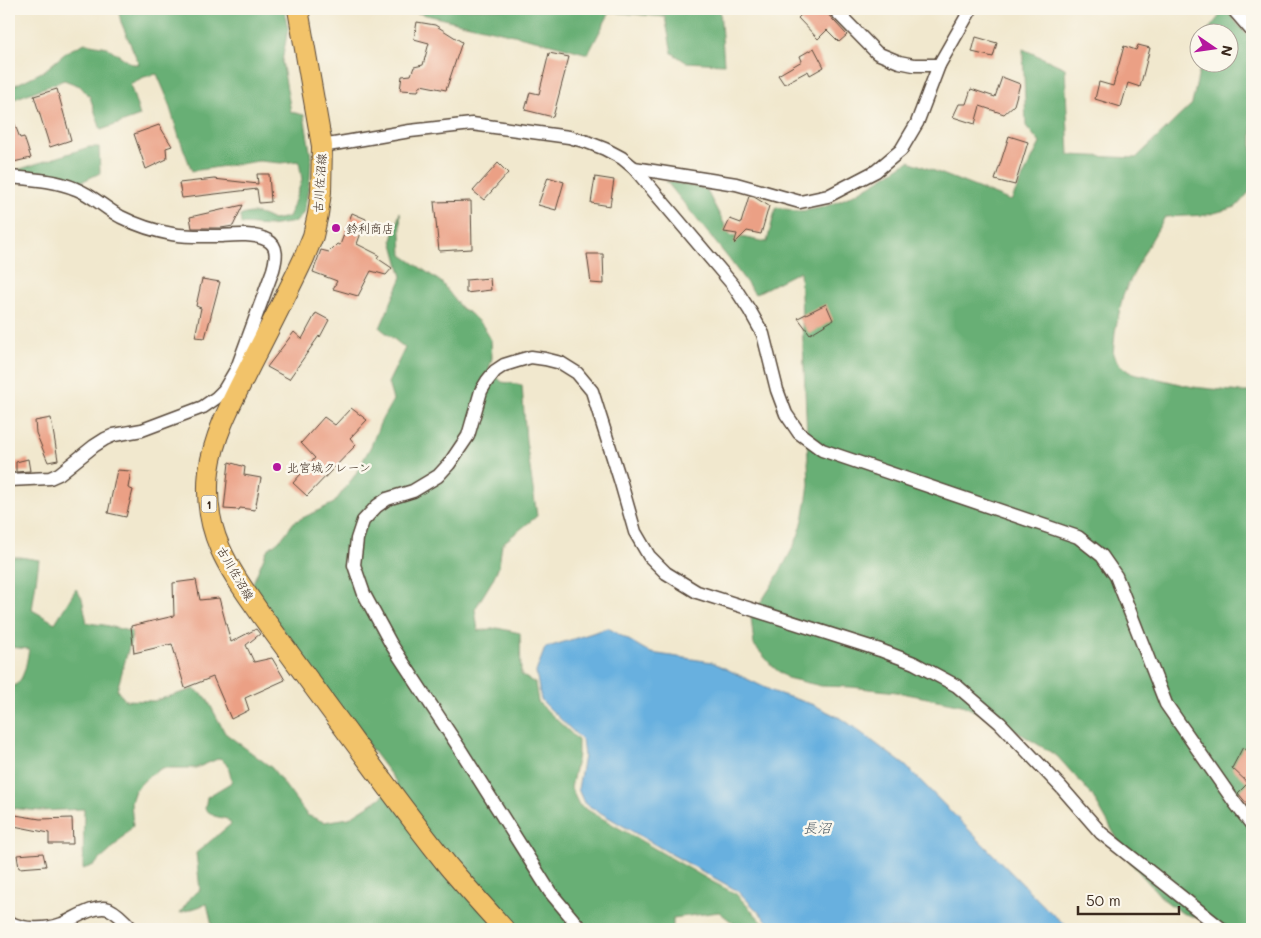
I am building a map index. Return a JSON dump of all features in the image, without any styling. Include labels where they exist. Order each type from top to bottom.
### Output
[{"type":"main road","name":"古川佐沼線","points":[[298,9],[322,146],[321,192],[313,236],[304,258],[294,281],[241,371],[219,430],[212,452],[209,471],[208,489],[213,527],[228,565],[286,650],[450,868],[504,929]]},
{"type":"street","points":[[834,9],[877,53],[899,62],[914,65],[939,65]]},
{"type":"street","points":[[634,168],[736,184],[800,202],[828,196],[876,171],[901,150],[917,123],[939,65],[971,9]]},
{"type":"street","points":[[1233,9],[1252,31]]},
{"type":"street","points":[[322,146],[410,131],[472,124],[570,137],[605,149],[622,158],[634,168],[733,285],[750,311],[763,334],[777,390],[786,414],[799,433],[822,450],[1078,537],[1102,556],[1116,576],[1166,704],[1252,825]]},
{"type":"street","points":[[9,177],[60,183],[78,189],[122,217],[145,228],[190,236],[252,236],[266,239],[276,251],[273,270],[241,371],[216,398],[203,407],[142,430],[114,435],[105,439],[59,474],[50,478],[9,480]]},
{"type":"street","points":[[581,929],[550,892],[391,644],[364,594],[354,565],[357,539],[363,521],[377,506],[387,500],[413,491],[438,476],[449,464],[468,436],[481,391],[487,381],[495,371],[504,365],[531,358],[545,358],[561,363],[577,373],[592,392],[635,532],[649,556],[666,573],[697,592],[880,650],[914,663],[957,686],[1000,723],[1061,787],[1101,833],[1222,929]]},
{"type":"street","points":[[9,922],[26,927],[51,927],[98,908],[107,908],[117,914],[132,929]]},
{"type":"green space","points":[[118,9],[284,9],[288,29],[282,61],[291,112],[304,115],[311,157],[310,178],[304,212],[296,222],[269,226],[241,224],[240,216],[257,213],[273,220],[289,217],[302,180],[299,161],[281,163],[259,161],[192,171],[157,74],[144,77],[130,84],[140,116],[101,130],[90,97],[80,86],[64,80],[9,101],[9,88],[44,71],[68,51],[85,43],[107,47],[132,64],[139,64],[121,22]]},
{"type":"green space","points":[[402,9],[720,9],[724,64],[686,62],[672,53],[665,17],[610,12],[588,54]]},
{"type":"green space","points":[[1225,9],[1236,22],[1215,22]]},
{"type":"green space","points":[[1238,24],[1252,41],[1252,189],[1236,207],[1207,215],[1165,217],[1123,295],[1115,332],[1113,355],[1119,364],[1129,372],[1193,387],[1252,392],[1252,929],[1219,929],[1211,922],[1182,913],[1163,899],[1131,863],[1092,795],[1057,756],[1011,728],[962,705],[897,692],[821,686],[787,678],[773,667],[754,645],[751,617],[781,570],[796,541],[803,520],[809,485],[800,271],[755,294],[666,181],[706,189],[730,235],[767,242],[776,207],[799,211],[828,205],[857,193],[909,161],[1011,201],[1040,143],[1026,126],[1023,49],[1065,68],[1069,155],[1136,158],[1192,104],[1199,72],[1238,72]]},
{"type":"green space","points":[[89,147],[99,147],[100,173],[81,182],[61,175],[43,172],[14,171]]},
{"type":"green space","points":[[400,212],[402,255],[441,282],[461,308],[471,314],[483,326],[491,340],[492,358],[489,369],[502,382],[522,385],[526,441],[537,516],[502,544],[499,566],[475,609],[478,631],[497,628],[520,633],[521,675],[535,683],[538,702],[578,740],[578,755],[571,788],[579,805],[736,894],[767,929],[741,929],[719,912],[673,918],[673,929],[213,929],[207,904],[180,913],[192,896],[200,890],[196,853],[231,824],[227,819],[214,816],[205,809],[207,797],[232,782],[228,766],[220,758],[196,768],[162,768],[148,777],[135,790],[131,802],[133,826],[94,865],[83,869],[84,809],[41,811],[9,808],[9,688],[22,678],[29,649],[9,647],[9,557],[39,560],[32,610],[55,623],[76,589],[82,598],[87,623],[133,632],[117,690],[125,700],[154,701],[194,689],[206,697],[225,733],[272,768],[307,815],[324,822],[349,818],[379,799],[397,783],[300,655],[252,585],[267,550],[282,538],[294,522],[334,503],[355,475],[393,400],[388,383],[405,348],[380,328],[402,277],[392,240]]},
{"type":"water","name":"長沼","points":[[608,628],[651,653],[712,662],[774,692],[814,705],[844,720],[906,766],[1048,910],[1070,929],[775,929],[738,891],[584,803],[578,789],[584,756],[582,740],[541,700],[536,672],[545,648]]},
{"type":"building","points":[[807,9],[823,9],[847,35],[839,42],[827,30],[818,39],[798,18]]},
{"type":"building","points":[[417,22],[435,25],[462,42],[446,90],[421,85],[418,91],[400,90],[402,76],[411,75],[414,67],[423,65],[429,43],[414,39]]},
{"type":"building","points":[[976,37],[997,43],[993,57],[972,52]]},
{"type":"building","points":[[1138,45],[1150,48],[1140,87],[1128,83],[1121,107],[1095,99],[1099,82],[1113,86],[1124,46],[1136,50]]},
{"type":"building","points":[[814,48],[824,67],[810,75],[808,71],[784,84],[778,75],[802,61],[800,56]]},
{"type":"building","points":[[549,53],[569,57],[553,117],[525,110],[530,92],[539,94]]},
{"type":"building","points":[[1002,77],[1020,84],[1014,105],[1004,114],[980,106],[975,124],[953,117],[959,104],[966,104],[971,89],[995,97]]},
{"type":"building","points":[[57,89],[71,140],[50,147],[34,96]]},
{"type":"building","points":[[9,112],[20,138],[24,137],[31,158],[9,163]]},
{"type":"building","points":[[159,125],[172,146],[166,148],[167,159],[146,169],[134,134]]},
{"type":"building","points":[[1009,136],[1028,142],[1015,185],[995,180]]},
{"type":"building","points":[[498,163],[508,173],[484,200],[473,191]]},
{"type":"building","points":[[257,174],[269,174],[271,202],[259,203],[257,189],[182,198],[179,183],[214,179],[258,184]]},
{"type":"building","points":[[548,177],[564,182],[556,210],[538,205]]},
{"type":"building","points":[[595,177],[614,180],[610,206],[591,203]]},
{"type":"building","points":[[749,196],[769,206],[761,234],[747,231],[734,244],[737,234],[724,232],[730,219],[741,223]]},
{"type":"building","points":[[471,201],[472,249],[439,251],[434,202]]},
{"type":"building","points":[[243,205],[233,226],[192,228],[190,217]]},
{"type":"building","points":[[352,213],[366,219],[357,244],[379,255],[377,258],[392,268],[386,275],[371,271],[358,296],[333,289],[337,281],[313,272],[321,250],[329,252],[337,244],[340,245]]},
{"type":"building","points":[[587,254],[603,254],[604,284],[591,283]]},
{"type":"building","points":[[490,278],[491,290],[466,293],[466,280]]},
{"type":"building","points":[[202,279],[220,282],[205,338],[195,337],[201,308],[196,306]]},
{"type":"building","points":[[826,304],[833,320],[810,334],[798,318]]},
{"type":"building","points":[[316,313],[329,320],[320,337],[289,379],[267,367],[294,332],[302,339]]},
{"type":"building","points":[[351,408],[367,420],[350,438],[356,445],[307,496],[293,483],[315,458],[301,443],[324,417],[335,425]]},
{"type":"building","points":[[51,418],[58,460],[48,462],[36,433],[35,421]]},
{"type":"building","points":[[28,459],[30,471],[16,472],[16,462]]},
{"type":"building","points":[[229,462],[245,467],[244,475],[261,478],[255,510],[240,508],[239,510],[224,509]]},
{"type":"building","points":[[117,470],[131,471],[128,488],[133,490],[126,517],[108,513]]},
{"type":"building","points":[[196,580],[200,600],[219,598],[231,642],[256,629],[260,634],[246,645],[254,662],[272,658],[285,680],[245,698],[249,710],[231,719],[213,677],[185,688],[172,644],[134,653],[131,626],[174,616],[173,583]]},
{"type":"building","points":[[1243,747],[1252,755],[1252,810],[1238,793],[1248,783],[1232,768]]},
{"type":"building","points":[[9,814],[40,819],[72,818],[73,844],[49,844],[49,833],[9,825]]},
{"type":"building","points":[[43,853],[46,866],[19,868],[17,855]]},
{"type":"place","name":"鈴利商店","points":[[336,228]]},
{"type":"place","name":"北宮城クレーン","points":[[277,467]]}]
